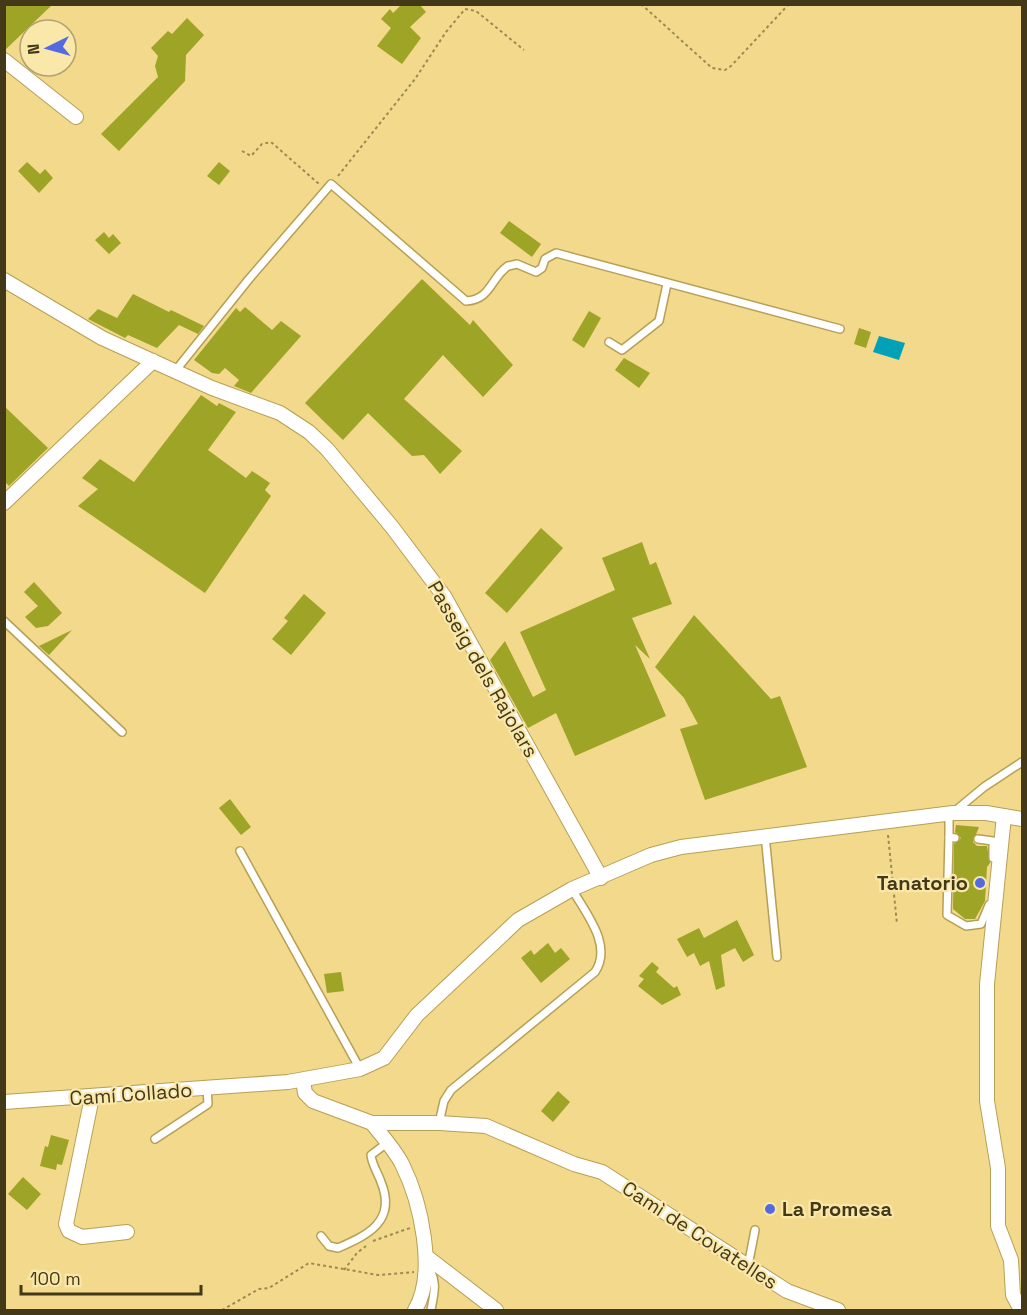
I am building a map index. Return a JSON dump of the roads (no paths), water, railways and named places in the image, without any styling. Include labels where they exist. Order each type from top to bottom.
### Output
[{"type":"street","points":[[4,60],[76,117]]},
{"type":"street","name":"Passeig dels Rajolars","points":[[4,280],[66,318],[153,361],[295,422],[327,449],[385,518],[444,596],[601,878]]},
{"type":"street","points":[[4,504],[153,361]]},
{"type":"street","name":"Camí Collado","points":[[4,1102],[303,1080],[360,1069],[384,1058],[417,1015],[518,920],[572,890],[665,850],[765,835],[951,813],[968,812],[1023,819]]},
{"type":"street","points":[[1004,816],[996,873],[987,984],[987,1101],[998,1168],[998,1226],[1011,1260],[1013,1295],[1021,1311]]},
{"type":"street","points":[[303,1080],[305,1093],[313,1101],[372,1124],[406,1174],[427,1265],[424,1291],[415,1311]]},
{"type":"street","points":[[92,1097],[66,1224],[69,1231],[82,1237],[127,1232]]},
{"type":"street","name":"Camì de Covatelles","points":[[372,1124],[440,1123],[486,1126],[607,1175],[661,1213],[787,1291],[838,1311]]},
{"type":"street","points":[[427,1265],[496,1311]]},
{"type":"lane","points":[[176,370],[249,279],[328,187],[466,301],[481,298],[487,294],[503,269],[508,266],[517,264],[536,272],[542,268],[545,259],[556,253],[840,329]]},
{"type":"lane","points":[[609,342],[622,350],[659,321],[667,284]]},
{"type":"lane","points":[[4,621],[122,732]]},
{"type":"lane","points":[[978,839],[994,843],[988,911],[981,924],[966,926],[947,915],[952,838],[951,813],[984,787],[1023,762]]},
{"type":"lane","points":[[765,835],[777,957]]},
{"type":"lane","points":[[240,851],[360,1069]]},
{"type":"lane","points":[[440,1123],[444,1101],[451,1090],[596,972],[603,957],[601,944],[572,890]]},
{"type":"lane","points":[[154,1139],[208,1104],[207,1088]]},
{"type":"lane","points":[[321,1236],[329,1246],[338,1248],[366,1237],[380,1222],[386,1206],[383,1185],[371,1155],[387,1143]]},
{"type":"lane","points":[[748,1266],[755,1230]]},
{"type":"lane","points":[[427,1265],[435,1277],[436,1284],[431,1311]]},
{"type":"water","points":[[879,336],[905,343],[899,360],[873,352]]},
{"type":"place","name":"Tanatorio","points":[[980,883]]},
{"type":"place","name":"La Promesa","points":[[770,1209]]}]
